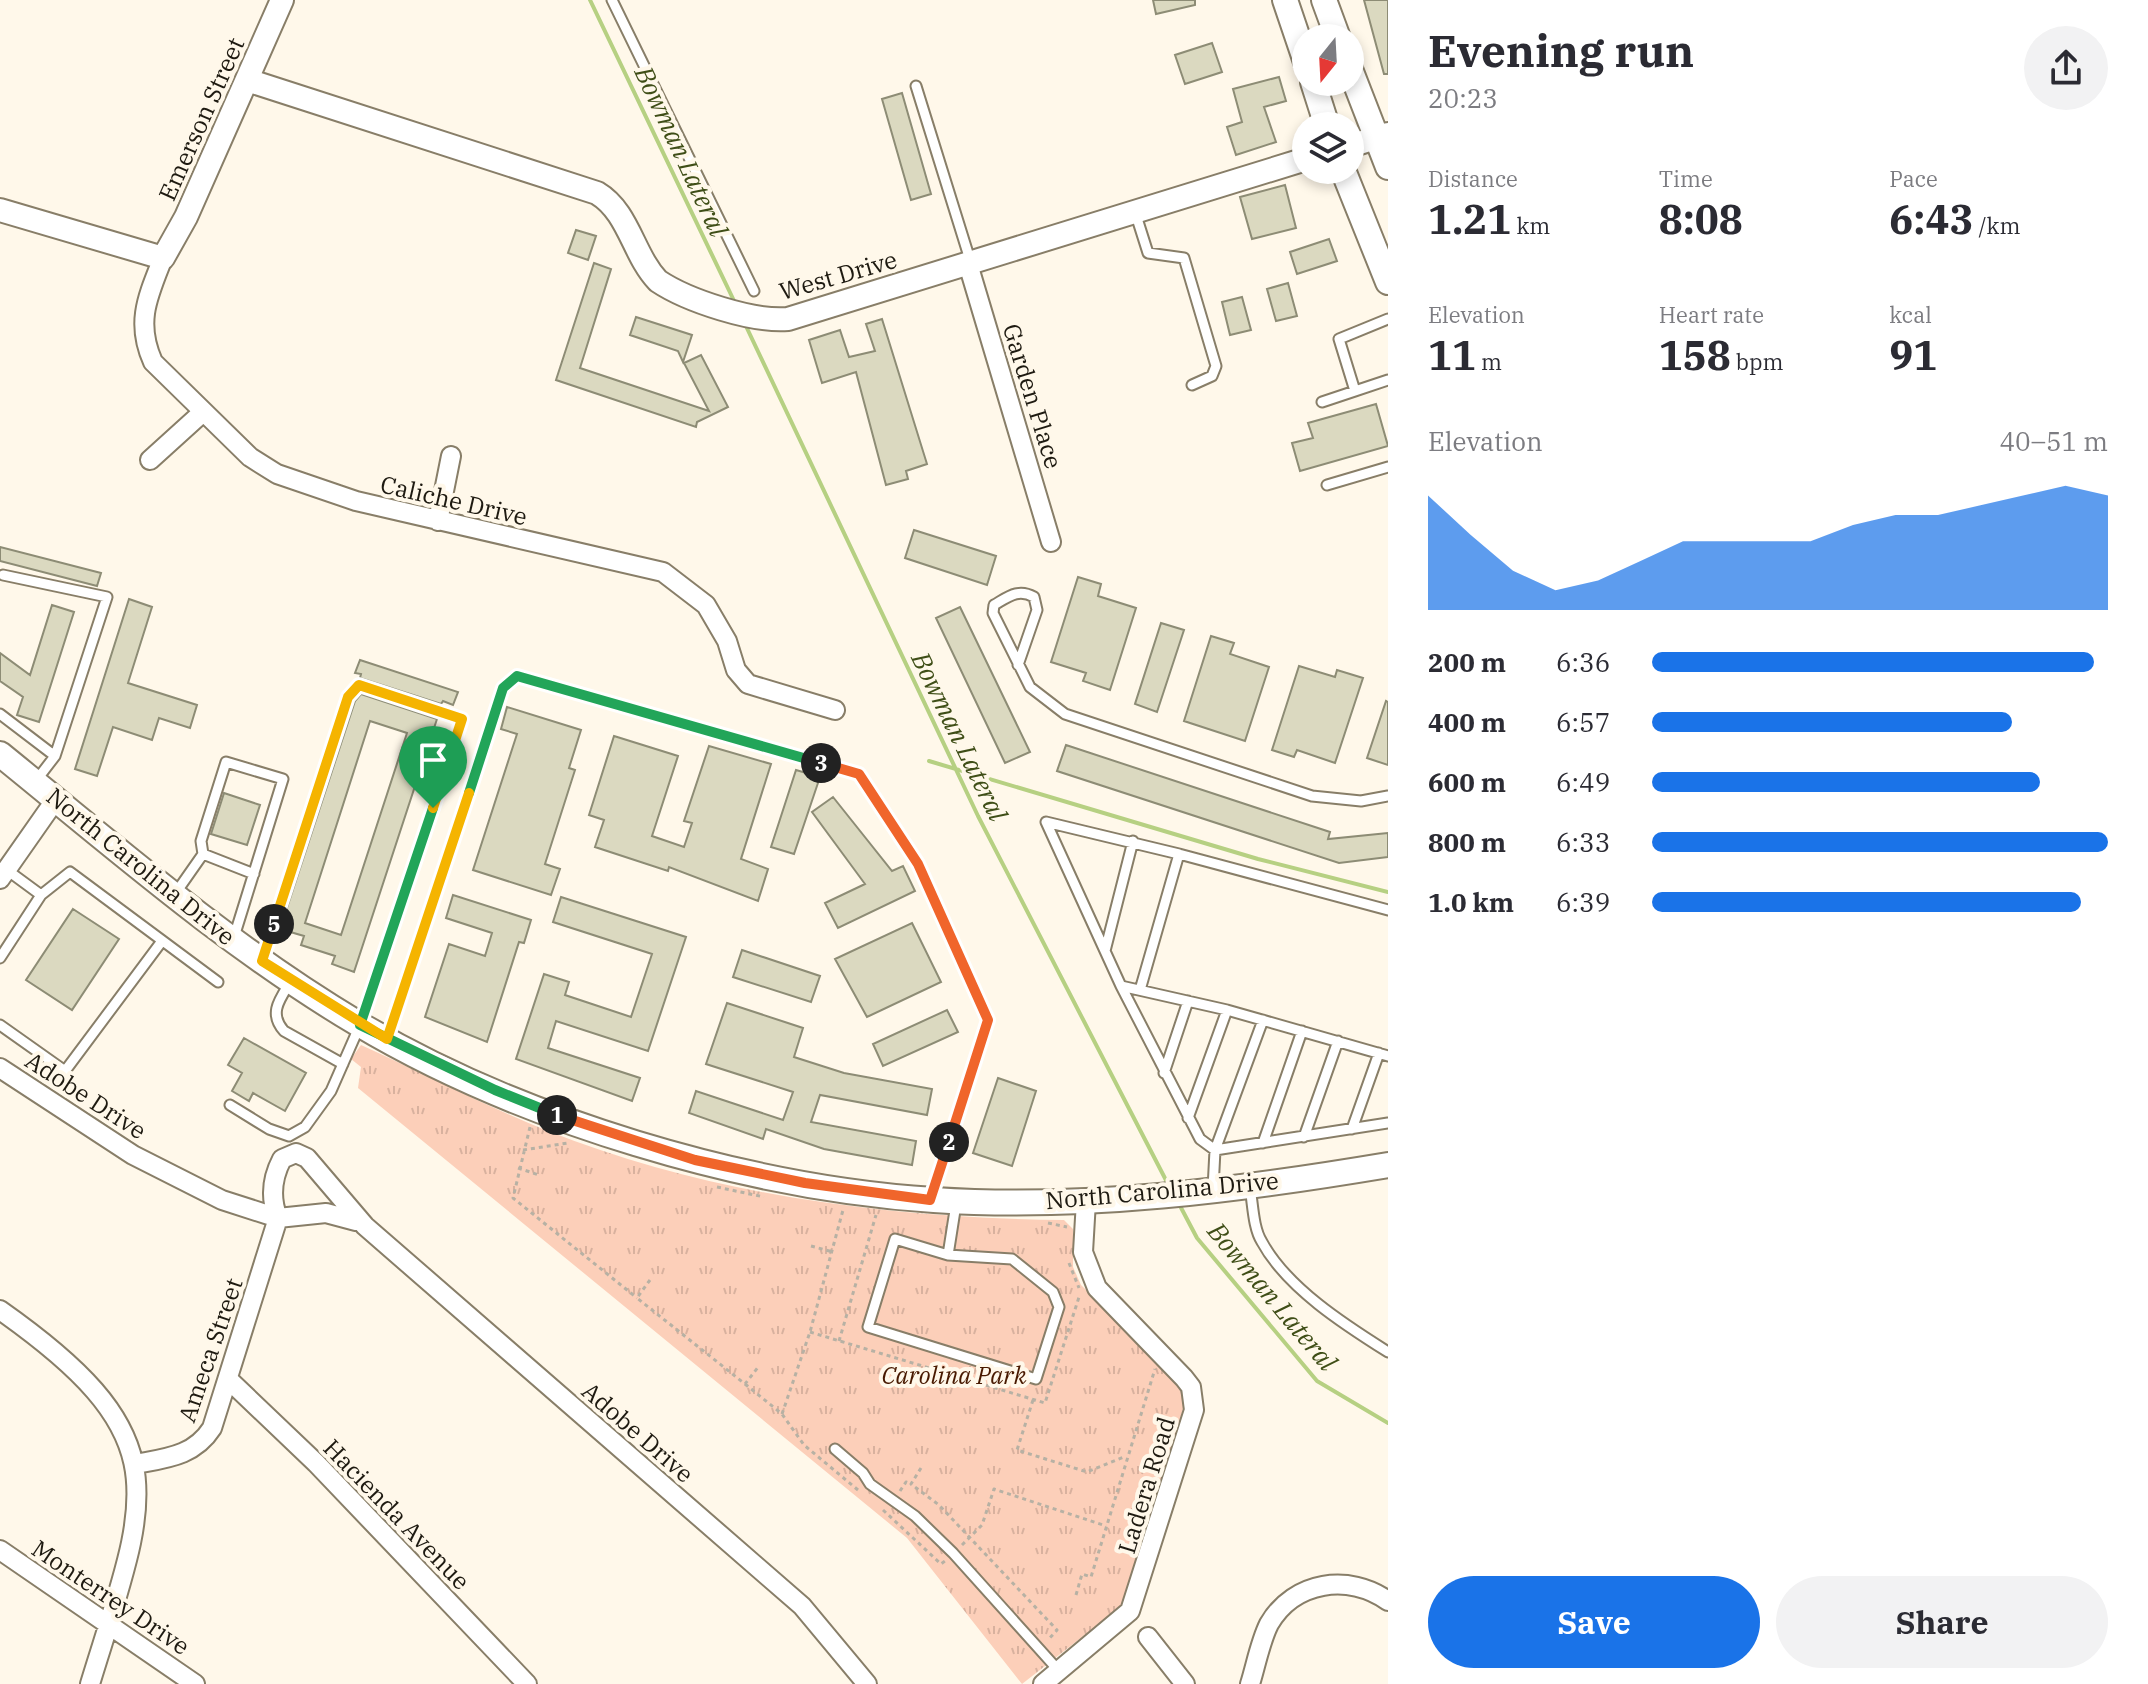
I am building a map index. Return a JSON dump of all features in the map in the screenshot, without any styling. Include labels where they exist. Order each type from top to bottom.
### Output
[{"type":"main road","points":[[1285,0],[1293,24]]},
{"type":"main road","points":[[1324,0],[1333,24]]},
{"type":"main road","points":[[1363,96],[1382,136],[1388,167]]},
{"type":"main road","points":[[1349,184],[1388,282]]},
{"type":"main road","name":"North Carolina Drive","points":[[0,754],[233,940],[360,1025],[495,1090],[636,1142],[695,1160],[805,1183],[956,1201],[1086,1201],[1138,1197],[1204,1191],[1388,1165]]},
{"type":"street","name":"Emerson Street","points":[[163,258],[186,217],[282,0]]},
{"type":"street","name":"West Drive","points":[[247,80],[597,193],[616,208],[649,272],[658,281],[752,317],[788,319],[1292,163]]},
{"type":"street","points":[[0,210],[163,258]]},
{"type":"street","name":"Caliche Drive","points":[[163,258],[148,300],[142,332],[153,362],[250,457],[277,474],[356,501],[663,572],[706,605],[727,641],[736,670],[748,684],[835,710]]},
{"type":"street","name":"Garden Place","points":[[969,263],[1051,542]]},
{"type":"street","points":[[150,460],[203,412]]},
{"type":"street","points":[[438,521],[451,456]]},
{"type":"street","points":[[3,874],[56,799]]},
{"type":"street","name":"Adobe Drive","points":[[0,1068],[133,1155],[222,1200],[278,1218],[336,1213],[365,1226]]},
{"type":"street","name":"Adobe Drive","points":[[278,1218],[272,1193],[274,1178],[282,1159],[296,1153],[307,1158],[365,1226],[802,1606],[867,1684]]},
{"type":"street","name":"Ladera Road","points":[[1043,1684],[1130,1611],[1194,1410],[1191,1387],[1184,1378],[1097,1288],[1083,1252],[1086,1201]]},
{"type":"street","name":"Ameca Street","points":[[136,1464],[182,1455],[205,1439],[229,1380],[278,1218]]},
{"type":"street","points":[[0,1310],[63,1360],[93,1391],[129,1440],[136,1464],[139,1490],[135,1535],[90,1684]]},
{"type":"street","name":"Hacienda Avenue","points":[[229,1380],[316,1463],[527,1684]]},
{"type":"street","name":"Monterrey Drive","points":[[0,1550],[195,1684]]},
{"type":"street","points":[[1250,1684],[1267,1627],[1284,1604],[1298,1595],[1336,1583],[1369,1589],[1388,1601]]},
{"type":"street","points":[[1148,1637],[1185,1684]]},
{"type":"lane","points":[[612,0],[754,291]]},
{"type":"lane","points":[[916,86],[969,263]]},
{"type":"lane","points":[[1135,212],[1148,253],[1184,258],[1216,366],[1212,376],[1192,385]]},
{"type":"lane","points":[[1355,391],[1339,339],[1388,319]]},
{"type":"lane","points":[[1322,402],[1388,380]]},
{"type":"lane","points":[[1327,485],[1388,467]]},
{"type":"lane","points":[[3,575],[107,597],[55,756],[35,782]]},
{"type":"lane","points":[[1018,665],[1037,610],[1034,597],[1025,592],[1014,593],[994,605],[993,613],[1018,665],[1030,687],[1065,714],[1312,796],[1361,801],[1388,796]]},
{"type":"lane","points":[[387,1039],[503,688],[517,676],[859,774],[918,864],[988,1020],[930,1200]]},
{"type":"lane","points":[[230,1105],[281,1135],[297,1133],[305,1127],[331,1091],[360,1025],[462,719],[359,685],[348,697],[262,961]]},
{"type":"lane","points":[[0,714],[55,756]]},
{"type":"lane","points":[[174,895],[203,854],[201,841],[226,762],[283,779],[233,940]]},
{"type":"lane","points":[[1388,910],[1133,841],[1046,822],[1121,986],[1200,1139],[1215,1150],[1388,1123]]},
{"type":"lane","points":[[1105,951],[1133,841]]},
{"type":"lane","points":[[203,854],[254,874]]},
{"type":"lane","points":[[1140,990],[1179,854]]},
{"type":"lane","points":[[0,958],[41,895],[70,872],[218,982]]},
{"type":"lane","points":[[3,874],[41,895]]},
{"type":"lane","points":[[0,1025],[65,1071],[162,941]]},
{"type":"lane","points":[[291,981],[275,1010],[277,1023],[284,1031],[343,1064]]},
{"type":"lane","points":[[1121,986],[1227,1010],[1384,1054],[1352,1129]]},
{"type":"lane","points":[[1164,1073],[1188,1001]]},
{"type":"lane","points":[[1188,1118],[1227,1010]]},
{"type":"lane","points":[[1204,1191],[1215,1150],[1263,1020]]},
{"type":"lane","points":[[1263,1143],[1302,1031]]},
{"type":"lane","points":[[1304,1137],[1338,1041]]},
{"type":"lane","points":[[1249,1184],[1260,1241],[1273,1258],[1327,1314],[1388,1352]]},
{"type":"lane","points":[[948,1255],[956,1201]]},
{"type":"lane","points":[[895,1239],[948,1255],[1012,1259],[1053,1292],[1059,1307],[1036,1379],[868,1327],[895,1239]]},
{"type":"lane","points":[[835,1449],[863,1473],[870,1484],[915,1516],[953,1553],[1059,1671]]},
{"type":"path","points":[[542,1132],[529,1127],[511,1194],[516,1202],[782,1414],[804,1445],[863,1494]]},
{"type":"path","points":[[523,1150],[568,1143],[555,1137]]},
{"type":"path","points":[[518,1168],[539,1175]]},
{"type":"path","points":[[706,1184],[770,1198]]},
{"type":"path","points":[[782,1414],[810,1332],[845,1210],[831,1208]]},
{"type":"path","points":[[839,1341],[876,1215]]},
{"type":"path","points":[[811,1246],[833,1252]]},
{"type":"path","points":[[637,1298],[650,1280]]},
{"type":"path","points":[[810,1332],[1045,1403],[1081,1290]]},
{"type":"path","points":[[1076,1595],[1082,1574],[1091,1577],[1156,1365]]},
{"type":"path","points":[[745,1384],[759,1366]]},
{"type":"path","points":[[1033,1400],[1017,1450],[1087,1472],[1128,1455]]},
{"type":"path","points":[[911,1484],[921,1468]]},
{"type":"path","points":[[898,1494],[906,1482],[939,1505],[1057,1630],[1048,1640]]},
{"type":"path","points":[[875,1503],[941,1564],[982,1525],[994,1489],[1106,1526]]},
{"type":"green space","name":"Carolina Park","points":[[361,1045],[548,1131],[674,1172],[802,1199],[867,1208],[1064,1220],[1073,1229],[1073,1267],[1081,1285],[1176,1378],[1187,1396],[1123,1605],[1022,1684],[907,1538],[358,1088],[361,1067],[351,1059]]},
{"type":"building","points":[[1153,0],[1195,0],[1195,5],[1156,14]]},
{"type":"building","points":[[1364,0],[1388,0],[1388,74],[1384,74]]},
{"type":"building","points":[[1212,43],[1222,72],[1185,84],[1175,55]]},
{"type":"building","points":[[1279,77],[1286,101],[1264,107],[1276,142],[1236,155],[1227,127],[1242,122],[1233,89]]},
{"type":"building","points":[[902,93],[931,194],[911,200],[882,99]]},
{"type":"building","points":[[1285,185],[1296,228],[1252,239],[1240,197]]},
{"type":"building","points":[[576,230],[596,236],[588,260],[568,253]]},
{"type":"building","points":[[1329,239],[1337,261],[1297,274],[1290,252]]},
{"type":"building","points":[[594,263],[611,269],[580,368],[709,411],[684,363],[701,355],[728,407],[697,422],[696,427],[556,380]]},
{"type":"building","points":[[1288,283],[1297,316],[1276,321],[1267,289]]},
{"type":"building","points":[[1242,297],[1251,330],[1230,335],[1222,302]]},
{"type":"building","points":[[636,317],[692,335],[683,362],[678,351],[630,335]]},
{"type":"building","points":[[882,319],[927,464],[906,471],[908,479],[886,485],[856,372],[822,383],[809,340],[840,330],[849,357],[875,351],[866,324]]},
{"type":"building","points":[[1376,404],[1388,446],[1300,471],[1292,443],[1313,438],[1308,423]]},
{"type":"building","points":[[914,530],[996,556],[987,585],[905,558]]},
{"type":"building","points":[[0,547],[101,573],[97,586],[0,561]]},
{"type":"building","points":[[1078,577],[1101,584],[1098,596],[1136,608],[1110,690],[1083,681],[1086,673],[1051,662]]},
{"type":"building","points":[[129,599],[152,607],[128,683],[197,705],[190,728],[159,718],[152,740],[113,727],[97,776],[75,769]]},
{"type":"building","points":[[52,605],[74,612],[39,722],[17,715],[23,697],[0,681],[0,653],[30,675]]},
{"type":"building","points":[[960,607],[1030,752],[1005,763],[936,618]]},
{"type":"building","points":[[1161,623],[1184,630],[1157,712],[1135,704]]},
{"type":"building","points":[[1211,636],[1234,643],[1230,654],[1269,667],[1245,741],[1184,721]]},
{"type":"building","points":[[360,660],[458,692],[453,705],[360,678],[361,674],[355,673]]},
{"type":"building","points":[[1299,666],[1335,677],[1337,670],[1363,678],[1335,763],[1297,750],[1294,757],[1272,750]]},
{"type":"building","points":[[361,694],[437,719],[354,972],[332,964],[335,956],[301,945],[304,936],[280,929],[355,701]],"holes":[[[370,721],[407,733],[341,935],[305,923]]]},
{"type":"building","points":[[1388,702],[1388,765],[1367,758]]},
{"type":"building","points":[[507,707],[581,730],[569,768],[575,770],[545,864],[560,869],[551,895],[473,870],[517,734],[501,729]]},
{"type":"building","points":[[614,736],[678,756],[652,836],[684,847],[692,823],[684,821],[709,746],[771,764],[741,859],[768,869],[758,901],[669,867],[668,871],[595,847],[604,820],[589,815]]},
{"type":"building","points":[[1066,745],[1330,832],[1328,839],[1388,833],[1388,857],[1339,863],[1057,771]]},
{"type":"building","points":[[796,770],[820,777],[794,854],[771,847]]},
{"type":"building","points":[[224,793],[260,805],[247,845],[211,834]]},
{"type":"building","points":[[833,797],[892,871],[903,866],[915,891],[838,928],[825,903],[865,884],[812,812]]},
{"type":"building","points":[[453,895],[531,920],[524,943],[519,942],[487,1042],[425,1017],[449,944],[485,956],[492,933],[446,918]]},
{"type":"building","points":[[561,897],[686,937],[648,1051],[556,1021],[548,1048],[640,1078],[632,1101],[516,1059],[544,974],[569,982],[565,995],[631,1017],[652,954],[553,922]]},
{"type":"building","points":[[73,909],[119,939],[72,1010],[26,980]]},
{"type":"building","points":[[912,923],[941,982],[867,1017],[835,959]]},
{"type":"building","points":[[742,950],[820,976],[811,1002],[733,977]]},
{"type":"building","points":[[727,1003],[803,1028],[794,1057],[844,1073],[932,1089],[927,1115],[820,1095],[811,1122],[916,1141],[912,1165],[824,1149],[766,1129],[763,1139],[689,1113],[696,1091],[783,1120],[793,1092],[706,1064]]},
{"type":"building","points":[[947,1010],[958,1032],[883,1066],[873,1044]]},
{"type":"building","points":[[244,1038],[306,1073],[285,1111],[253,1093],[249,1101],[232,1091],[242,1073],[228,1065]]},
{"type":"building","points":[[998,1078],[1036,1091],[1012,1166],[973,1153]]},
{"type":"waterway","name":"Bowman Lateral","points":[[590,0],[736,305]]},
{"type":"waterway","name":"Bowman Lateral","points":[[745,324],[978,816],[1170,1188]]},
{"type":"waterway","points":[[929,761],[1258,859],[1388,892]]},
{"type":"waterway","name":"Bowman Lateral","points":[[1178,1202],[1197,1238],[1317,1381],[1388,1423]]},
{"type":"route","points":[[433,808],[360,1025],[387,1039],[422,1056],[495,1090],[623,1138],[695,1160],[750,1172],[805,1183],[930,1200],[988,1020],[918,864],[859,774],[517,676],[503,688],[387,1039],[360,1025],[262,961],[348,697],[359,685],[462,719],[433,808]]}]
